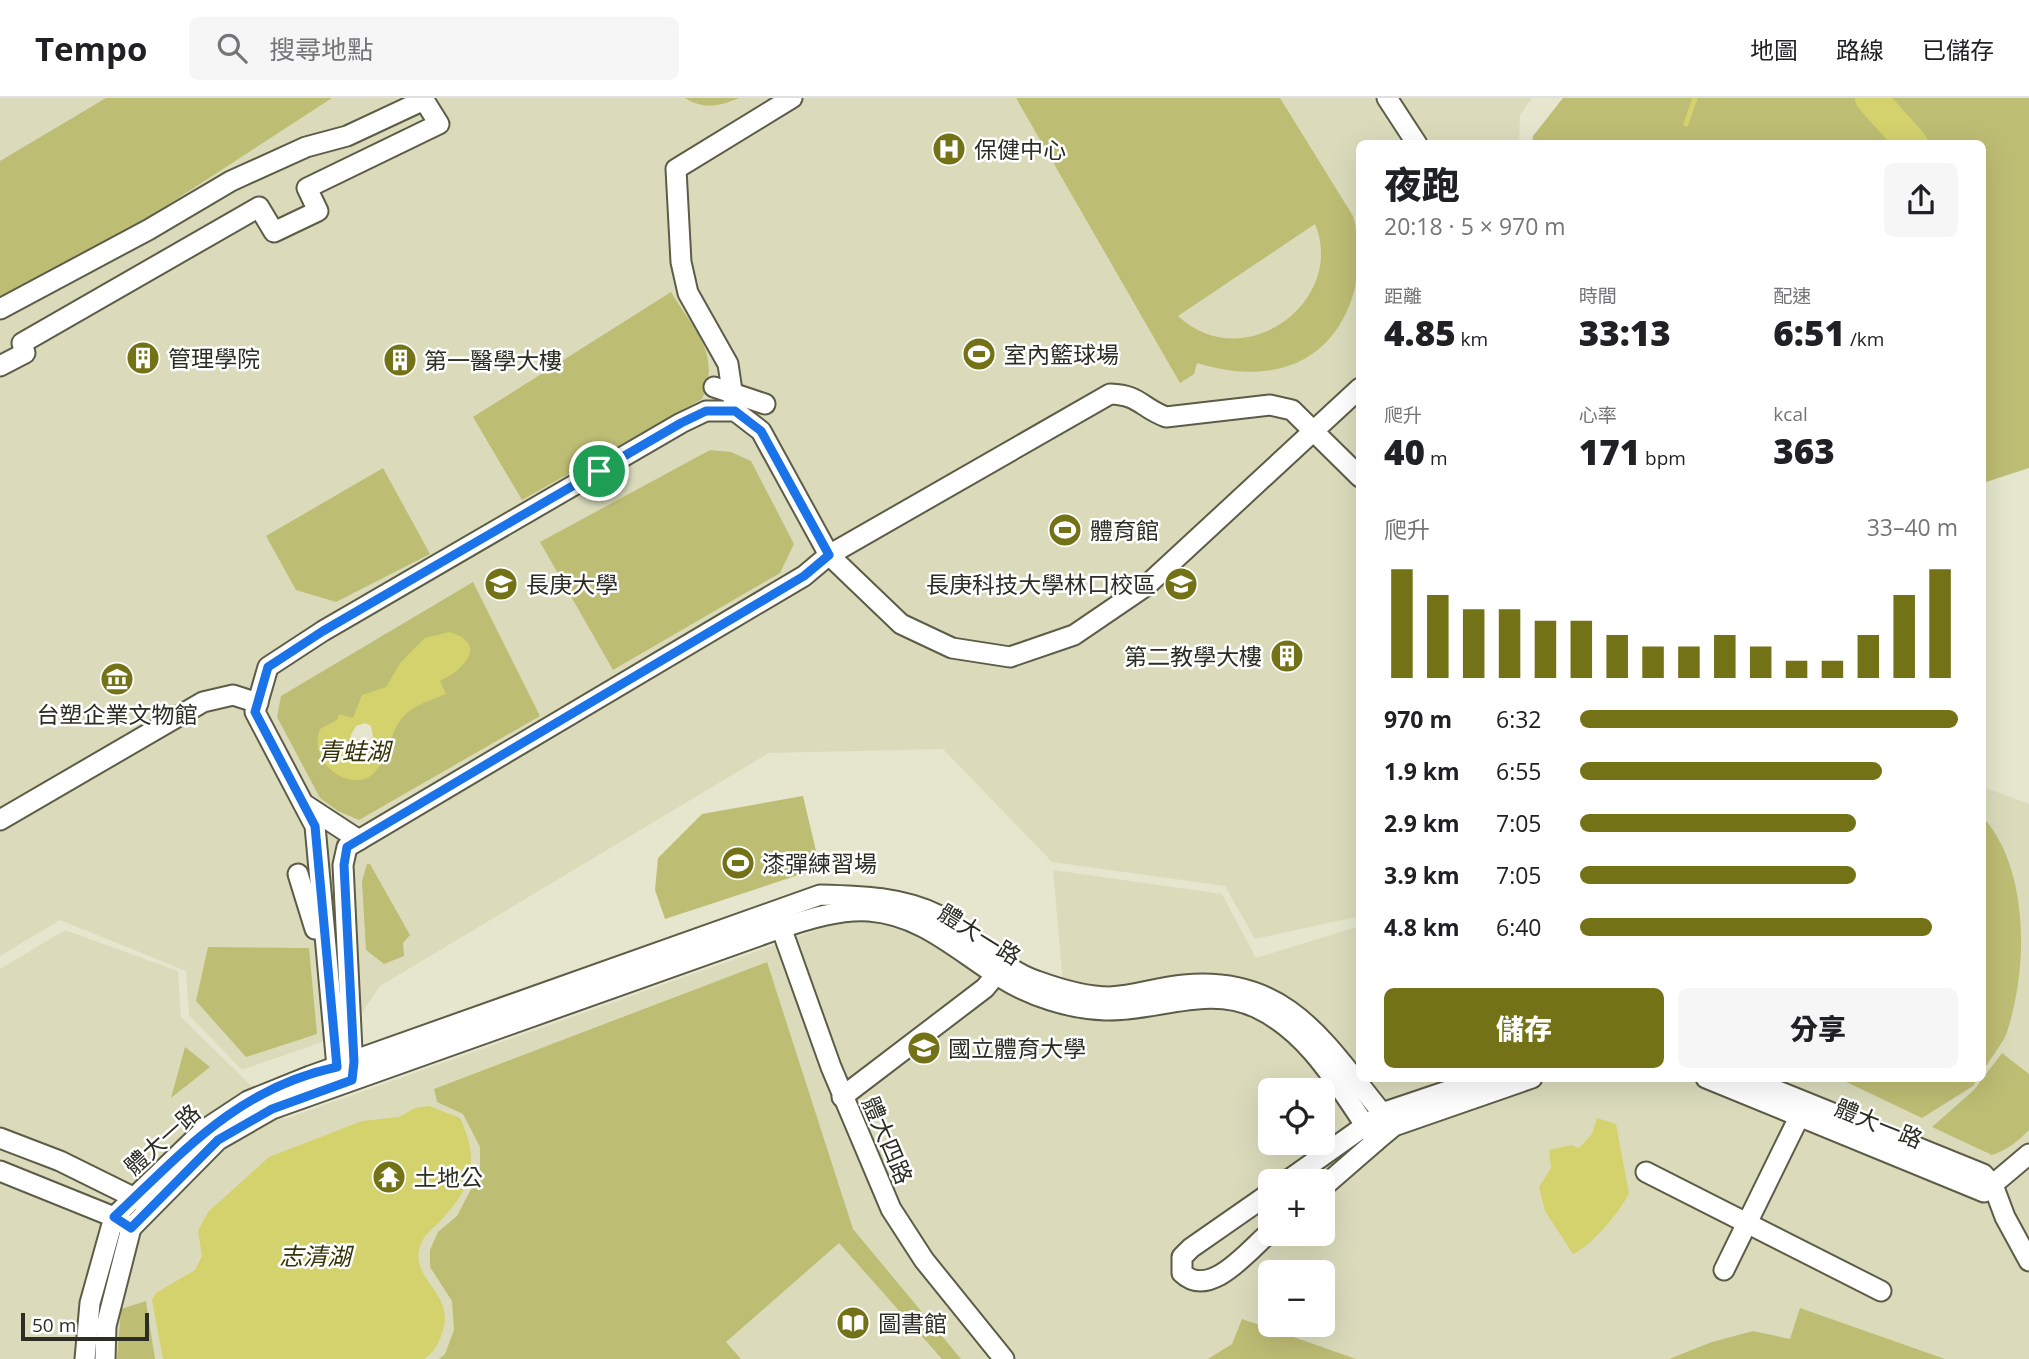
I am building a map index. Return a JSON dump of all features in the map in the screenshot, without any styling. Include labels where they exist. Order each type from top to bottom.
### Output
[{"type":"street","points":[[735,411],[727,364],[685,283],[681,262],[676,169],[792,98]]},
{"type":"street","points":[[1387,98],[1414,140]]},
{"type":"street","points":[[0,309],[148,230],[231,181],[306,147],[347,136],[424,100],[439,124],[307,188],[318,211],[274,232],[259,207],[22,343],[25,353],[0,366]]},
{"type":"street","points":[[714,387],[765,404]]},
{"type":"street","points":[[342,1070],[315,826],[255,712],[268,667],[323,631],[706,411],[735,411],[761,431],[829,555],[901,624],[952,648],[1010,657],[1074,635],[1146,586],[1356,392]]},
{"type":"street","points":[[342,1070],[344,865],[347,847],[804,576],[829,555],[1110,394],[1132,395],[1152,411],[1166,417],[1270,405],[1292,410],[1356,473]]},
{"type":"street","points":[[0,820],[204,702],[233,695],[258,703]]},
{"type":"street","points":[[303,804],[359,840]]},
{"type":"street","points":[[298,874],[314,919],[342,1070]]},
{"type":"street","name":"體大一路","points":[[114,1217],[204,1130],[248,1101],[779,920],[840,913],[870,911],[929,928],[1001,969],[1034,981],[1108,997],[1183,985],[1222,984],[1257,993],[1289,1008],[1310,1024],[1356,1080]]},
{"type":"street","name":"體大四路","points":[[779,920],[842,1097],[891,1209],[924,1260],[1004,1359]]},
{"type":"street","points":[[842,1097],[965,1004],[1001,969]]},
{"type":"street","name":"體大一路","points":[[1001,969],[1029,993],[1106,1010],[1178,1000],[1225,1000],[1255,1007],[1282,1022],[1315,1054],[1371,1133]]},
{"type":"street","points":[[330,1046],[365,1035]]},
{"type":"street","name":"體大一路","points":[[131,1228],[218,1140],[342,1070]]},
{"type":"street","name":"體大一路","points":[[1358,1082],[1388,1119]]},
{"type":"street","points":[[1335,1174],[1371,1133],[1388,1119],[1476,1082]]},
{"type":"street","points":[[1388,1119],[1518,1082]]},
{"type":"street","name":"體大一路","points":[[1718,1082],[1802,1109]]},
{"type":"street","name":"體大一路","points":[[1753,1082],[1802,1109],[1984,1192],[1993,1185]]},
{"type":"street","points":[[1724,1270],[1802,1109]]},
{"type":"street","points":[[1308,1169],[1371,1133]]},
{"type":"street","name":"體大一路","points":[[0,1138],[60,1161],[152,1208]]},
{"type":"street","points":[[2029,1154],[1993,1185],[2005,1217],[2029,1261]]},
{"type":"street","points":[[0,1171],[114,1217],[131,1228],[106,1326],[105,1359]]},
{"type":"street","points":[[1646,1171],[1881,1292]]},
{"type":"street","points":[[1258,1201],[1191,1248],[1182,1257],[1182,1273],[1190,1281],[1202,1283],[1215,1279],[1258,1241]]},
{"type":"street","points":[[85,1359],[90,1303],[114,1217]]},
{"type":"shaded area","name":"長庚大學","points":[[0,98],[1532,98],[1520,115],[1519,140],[1356,140],[1356,917],[1255,939],[1225,886],[1052,862],[943,749],[769,753],[380,986],[348,1033],[242,1070],[189,1015],[186,971],[60,920],[0,956]]},
{"type":"shaded area","points":[[106,98],[332,98],[132,228],[0,301],[0,161]]},
{"type":"shaded area","points":[[685,98],[739,98],[712,106]]},
{"type":"shaded area","points":[[1016,98],[1280,98],[1353,216],[1356,230],[1356,280],[1353,294],[1336,331],[1306,358],[1280,368],[1252,372],[1224,370],[1197,363],[1194,374],[1180,383]],"holes":[[[1315,224],[1321,252],[1317,279],[1303,303],[1284,322],[1259,334],[1232,338],[1204,333],[1178,316]]]},
{"type":"shaded area","points":[[1563,98],[2029,98],[2029,468],[1986,482],[1986,140],[1532,140]]},
{"type":"shaded area","points":[[671,292],[703,343],[707,355],[709,369],[702,399],[522,500],[473,417]]},
{"type":"shaded area","points":[[710,450],[731,452],[751,461],[794,544],[780,573],[613,670],[540,542]]},
{"type":"shaded area","points":[[383,468],[430,554],[336,602],[296,590],[266,536]]},
{"type":"shaded area","points":[[473,582],[540,716],[359,820],[338,811],[320,798],[277,717],[281,696]]},
{"type":"shaded area","name":"國立體育大學","points":[[1986,788],[2029,804],[2029,1359],[0,1359],[0,969],[65,930],[178,971],[181,1017],[285,1119],[828,926],[866,917],[920,938],[1034,1006],[1066,1017],[1053,870],[1222,894],[1256,958],[1356,927],[1356,1082],[1986,1082]]},
{"type":"shaded area","name":"漆彈練習場","points":[[803,796],[820,868],[665,919],[655,890],[658,858],[702,814]]},
{"type":"shaded area","points":[[1986,821],[2009,863],[2017,891],[2020,920],[2019,980],[2006,1035],[1986,1066]]},
{"type":"shaded area","points":[[367,864],[370,864],[410,935],[403,943],[404,956],[384,964],[366,950],[362,881]]},
{"type":"shaded area","points":[[208,947],[309,948],[317,1034],[246,1057],[196,1001]]},
{"type":"shaded area","points":[[767,962],[853,1229],[961,1359],[942,1359],[839,1243],[726,1342],[741,1359],[439,1359],[445,1354],[454,1330],[452,1301],[430,1267],[430,1250],[438,1232],[457,1216],[480,1172],[480,1147],[463,1114],[437,1102],[434,1089]]},
{"type":"shaded area","points":[[185,1047],[210,1067],[171,1098]]},
{"type":"shaded area","points":[[2002,1053],[2029,1074],[2029,1130],[2012,1145],[1992,1155],[1932,1127],[1980,1082],[1986,1082],[1986,1074]]},
{"type":"shaded area","points":[[1846,1082],[1976,1082],[1922,1118]]},
{"type":"shaded area","points":[[146,1301],[155,1359],[117,1359],[121,1309]]},
{"type":"shaded area","points":[[1800,1308],[1945,1359],[1669,1359],[1712,1342],[1753,1331],[1790,1339]]},
{"type":"shaded area","points":[[1242,1319],[1258,1325],[1258,1337],[1293,1337],[1356,1359],[1208,1359],[1232,1344]]},
{"type":"water","name":"青蛙湖","points":[[449,632],[461,637],[470,649],[464,664],[440,681],[446,694],[417,706],[403,717],[383,759],[370,776],[361,780],[348,779],[334,772],[325,764],[319,752],[320,729],[337,720],[339,714],[353,718],[362,695],[386,687],[401,662],[425,638]]},
{"type":"water","name":"志清湖","points":[[429,1106],[460,1118],[470,1147],[471,1160],[470,1172],[460,1196],[420,1245],[419,1261],[422,1271],[439,1298],[445,1320],[439,1341],[430,1354],[424,1359],[163,1359],[152,1300],[156,1293],[195,1270],[202,1256],[198,1231],[208,1212],[269,1157],[362,1121],[399,1117],[415,1108]]},
{"type":"water","points":[[1597,1118],[1616,1124],[1629,1194],[1604,1228],[1589,1244],[1573,1254],[1545,1211],[1539,1187],[1551,1168],[1549,1150],[1571,1145],[1579,1148],[1592,1134]]},
{"type":"pier","points":[[365,723],[371,726],[373,736],[368,744],[354,751],[349,746],[351,735],[356,726]]},
{"type":"waterway","points":[[1686,124],[1695,98]]},
{"type":"waterway","points":[[1871,98],[1908,140]]},
{"type":"place","name":"保健中心","points":[[949,149]]},
{"type":"place","name":"室內籃球場","points":[[979,354]]},
{"type":"place","name":"管理學院","points":[[143,358]]},
{"type":"place","name":"第一醫學大樓","points":[[400,360]]},
{"type":"place","name":"體育館","points":[[1065,530]]},
{"type":"place","name":"長庚大學","points":[[501,584]]},
{"type":"place","name":"長庚科技大學林口校區","points":[[1181,584]]},
{"type":"place","name":"第二教學大樓","points":[[1287,656]]},
{"type":"place","name":"台塑企業文物館","points":[[117,679]]},
{"type":"place","name":"漆彈練習場","points":[[738,863]]},
{"type":"place","name":"國立體育大學","points":[[924,1048]]},
{"type":"place","name":"土地公","points":[[389,1177]]},
{"type":"place","name":"圖書館","points":[[853,1323]]},
{"type":"route","points":[[706,411],[735,411],[761,431],[829,555],[804,576],[347,847],[344,865],[354,1062],[352,1080],[272,1109],[218,1140],[131,1228],[114,1217],[204,1130],[248,1101],[337,1067],[315,826],[255,712],[268,667],[323,631],[599,471],[706,411]]}]
